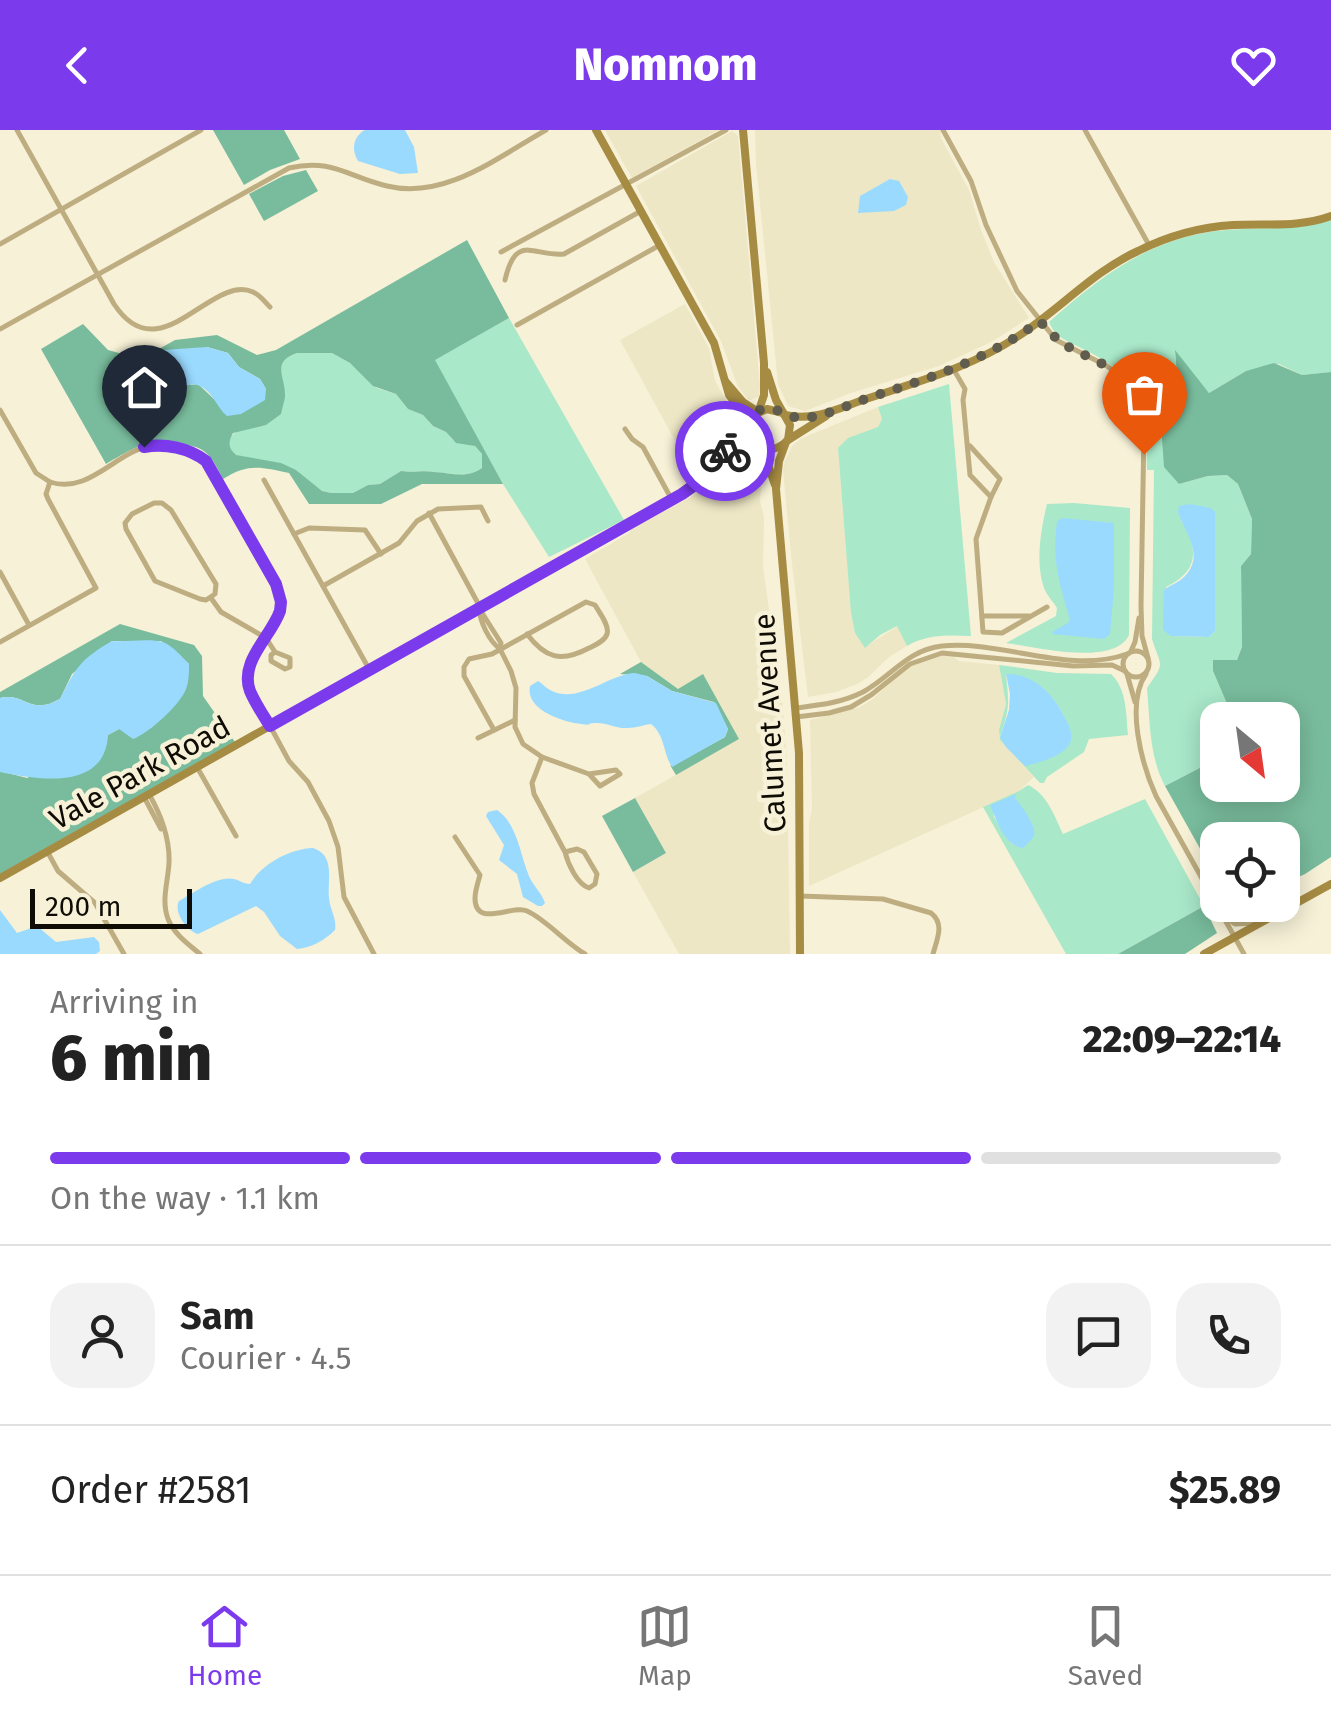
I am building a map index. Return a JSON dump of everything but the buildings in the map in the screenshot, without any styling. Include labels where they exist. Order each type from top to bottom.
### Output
[{"type":"main road","points":[[596,130],[716,347],[729,396],[740,408],[757,447],[772,450],[840,408]]},
{"type":"main road","points":[[743,130],[764,364],[764,395],[748,425]]},
{"type":"main road","points":[[726,382],[758,411],[770,408],[806,418],[954,370],[989,354],[1125,257],[1171,236],[1216,226],[1293,225],[1331,216]]},
{"type":"main road","points":[[764,364],[790,428],[787,441]]},
{"type":"main road","name":"Vale Park Road","points":[[0,878],[672,500],[690,489],[748,425]]},
{"type":"main road","name":"Calumet Avenue","points":[[787,441],[779,460],[776,490],[800,754],[800,954]]},
{"type":"main road","name":"Vale Park Road","points":[[714,463],[738,450],[757,447]]},
{"type":"main road","name":"Calumet Avenue","points":[[757,447],[767,462],[776,490]]},
{"type":"main road","points":[[1300,901],[1331,884]]},
{"type":"main road","points":[[1204,954],[1262,922]]},
{"type":"street","points":[[17,130],[118,310],[129,320],[159,328],[236,290],[256,293],[270,308]]},
{"type":"street","points":[[0,244],[201,130]]},
{"type":"street","points":[[0,329],[288,168],[329,165],[386,186],[428,189],[480,168],[546,130]]},
{"type":"street","points":[[501,252],[726,130]]},
{"type":"street","points":[[943,130],[972,181],[986,225],[1017,290],[1060,343],[1119,375],[1138,404],[1144,428],[1142,636],[1150,666],[1138,690],[1139,742],[1156,796],[1200,876]]},
{"type":"street","points":[[1084,130],[1149,246]]},
{"type":"street","points":[[505,280],[509,263],[524,252],[534,249],[564,254],[641,211]]},
{"type":"street","points":[[517,325],[660,245]]},
{"type":"street","points":[[954,370],[965,389],[970,475],[991,497]]},
{"type":"street","points":[[0,410],[36,473],[50,482],[77,484],[152,445],[200,456],[210,467],[279,593],[280,611],[251,662],[247,678],[252,695],[329,821],[338,848],[344,897],[374,954]]},
{"type":"street","points":[[626,430],[644,447],[672,500]]},
{"type":"street","points":[[968,444],[1000,479],[976,539],[983,632],[1002,632],[1047,607]]},
{"type":"street","points":[[264,480],[369,669]]},
{"type":"street","points":[[0,642],[96,588],[48,499],[50,482]]},
{"type":"street","points":[[154,502],[169,507],[216,584],[211,598],[200,599],[155,582],[126,529],[128,517],[154,502]]},
{"type":"street","points":[[323,586],[402,541],[417,521],[428,514],[446,507],[481,508],[488,521]]},
{"type":"street","points":[[428,514],[480,608],[480,618],[512,671],[516,734],[542,758],[590,774],[616,770],[620,774],[600,786],[590,774]]},
{"type":"street","points":[[294,534],[310,528],[365,530],[381,554]]},
{"type":"street","points":[[0,572],[30,625]]},
{"type":"street","points":[[211,598],[225,615],[266,638],[275,652]]},
{"type":"street","points":[[494,730],[463,672],[469,659],[490,654],[586,602],[595,605],[608,634],[579,653],[564,657],[538,649],[527,634]]},
{"type":"street","points":[[1138,715],[1123,664],[1135,642],[1141,606]]},
{"type":"street","points":[[982,616],[1030,616]]},
{"type":"street","points":[[796,712],[845,700],[874,685],[910,656],[941,646],[1075,660],[1109,659],[1142,652],[1148,658]]},
{"type":"street","points":[[796,712],[829,713],[851,707],[910,664],[942,653],[1073,666],[1112,665],[1137,678],[1146,674]]},
{"type":"street","points":[[478,738],[516,720]]},
{"type":"street","points":[[542,758],[532,783],[534,794],[581,884],[589,888],[596,884],[596,874],[584,852],[565,852]]},
{"type":"street","points":[[196,767],[236,836]]},
{"type":"street","points":[[146,796],[165,836],[169,858],[164,898],[168,918],[178,935],[200,954]]},
{"type":"street","points":[[454,837],[480,875],[475,899],[478,909],[494,915],[518,908],[529,911],[585,954]]},
{"type":"street","points":[[47,852],[58,871],[95,903],[124,954]]},
{"type":"street","points":[[800,896],[884,899],[931,913],[940,926],[933,954]]},
{"type":"street","points":[[1225,922],[1244,954]]},
{"type":"shaded area","points":[[605,130],[719,130],[632,178]]},
{"type":"shaded area","points":[[755,130],[940,130],[969,190],[994,262],[1029,318],[993,341],[939,366],[805,411],[788,406],[778,384]]},
{"type":"shaded area","points":[[732,131],[738,136],[760,386],[759,397],[749,400],[738,387],[721,341],[636,186]]},
{"type":"shaded area","points":[[685,304],[709,348],[715,381],[737,425],[733,439],[695,477],[620,340]]},
{"type":"shaded area","points":[[878,407],[882,419],[878,427],[838,448],[851,613],[855,633],[865,647],[898,626],[907,646],[857,684],[808,697],[792,564],[785,461],[792,446],[802,438]]},
{"type":"shaded area","points":[[747,455],[757,460],[762,475],[763,567],[783,708],[790,954],[679,954],[633,872],[666,853],[635,798],[739,739],[641,662],[585,559],[700,492],[732,460]]},
{"type":"shaded area","points":[[952,655],[959,661],[999,665],[1006,704],[1000,740],[1034,777],[1019,791],[809,886],[810,720],[860,707],[916,663]]},
{"type":"green space","points":[[213,130],[284,130],[300,159],[244,185]]},
{"type":"green space","points":[[306,170],[318,191],[264,221],[249,194],[283,176]]},
{"type":"green space","points":[[1331,220],[1331,372],[1302,375],[1279,364],[1246,371],[1209,393],[1175,352],[1176,393],[1165,415],[1179,484],[1227,475],[1238,484],[1252,519],[1251,554],[1241,566],[1242,647],[1237,660],[1213,661],[1213,671],[1226,702],[1200,702],[1200,768],[1165,786],[1153,751],[1147,688],[1160,664],[1152,639],[1154,470],[1147,470],[1142,409],[1137,394],[1116,369],[1060,337],[1049,322],[1106,276],[1168,243],[1216,231]],"holes":[[[1215,512],[1215,631],[1209,637],[1171,636],[1166,587],[1185,574],[1193,558],[1191,540],[1181,520]]]},
{"type":"green space","points":[[467,240],[509,318],[435,360],[503,484],[422,484],[381,504],[309,504],[289,473],[255,468],[223,479],[205,452],[182,444],[151,443],[106,464],[41,349],[83,324],[108,350],[141,359],[175,340],[217,335],[257,355],[276,350]],"holes":[[[207,347],[228,353],[239,367],[260,379],[266,389],[215,400],[198,384],[190,385]],[[297,353],[332,353],[350,363],[373,386],[396,394],[408,409],[423,415],[456,443],[475,446],[482,454],[482,468],[465,474],[401,471],[380,484],[353,493],[331,493],[281,463],[236,455],[230,445],[233,433],[266,425],[281,414],[285,397],[282,366]]]},
{"type":"green space","points":[[509,318],[624,520],[549,557],[434,360]]},
{"type":"green space","points":[[1175,350],[1209,393],[1246,371],[1274,363],[1302,375],[1331,372],[1331,857],[1300,876],[1300,822],[1200,822],[1200,849],[1165,786],[1200,768],[1200,802],[1300,802],[1300,702],[1226,702],[1213,671],[1213,660],[1237,660],[1242,647],[1241,566],[1251,554],[1252,519],[1238,484],[1227,475],[1179,484],[1164,467],[1161,425],[1175,403]]},
{"type":"green space","points":[[297,353],[332,353],[350,363],[377,388],[396,394],[408,409],[423,415],[453,440],[475,446],[482,454],[482,468],[465,474],[401,471],[380,484],[353,493],[331,493],[322,491],[296,470],[235,455],[229,439],[237,430],[266,425],[281,365]]},
{"type":"green space","points":[[949,384],[971,636],[930,637],[907,646],[897,626],[865,648],[855,633],[851,613],[838,448],[848,438],[878,427],[882,419],[878,407]]},
{"type":"green space","points":[[1047,504],[1130,508],[1129,635],[1121,645],[1091,653],[1006,643],[1056,616],[1057,608],[1041,578],[1043,524]]},
{"type":"green space","points":[[120,624],[194,645],[202,656],[203,696],[235,742],[0,874],[0,771],[27,778],[119,729],[151,728],[182,693],[189,664],[161,641],[112,641],[72,674],[60,699],[37,705],[12,697],[0,698],[0,692]]},
{"type":"green space","points":[[641,662],[678,689],[703,674],[739,739],[676,775],[670,765],[725,737],[728,729],[714,702],[672,691],[647,676],[620,674]]},
{"type":"green space","points":[[999,665],[1057,673],[1111,674],[1123,694],[1128,735],[1089,739],[1084,752],[1040,783],[1000,740],[999,730],[1006,704]],"holes":[[[1006,675],[1018,676],[1048,694],[1063,713],[1071,735],[1000,737],[1008,706]]]},
{"type":"green space","points":[[1028,785],[1049,806],[1063,834],[1145,799],[1200,899],[1200,908],[1118,954],[1066,954],[983,807]],"holes":[[[1015,798],[1033,826],[1012,844],[993,809]]]},
{"type":"green space","points":[[635,798],[666,853],[633,872],[602,816]]},
{"type":"green space","points":[[1200,908],[1200,922],[1212,922],[1217,933],[1185,954],[1118,954]]},
{"type":"water","points":[[365,130],[405,130],[414,147],[418,173],[400,174],[358,161],[354,144]]},
{"type":"water","points":[[890,179],[899,181],[908,197],[906,205],[894,211],[858,213],[860,196]]},
{"type":"water","points":[[207,347],[228,353],[239,367],[260,379],[266,389],[265,400],[241,414],[227,416],[208,392],[195,384],[160,393],[153,391],[144,374],[160,352]]},
{"type":"water","points":[[1189,504],[1215,512],[1215,631],[1209,637],[1171,636],[1163,630],[1164,590],[1185,576],[1193,560],[1192,544],[1178,512],[1179,506]]},
{"type":"water","points":[[1062,518],[1114,523],[1114,588],[1110,634],[1104,639],[1052,632],[1070,619],[1056,560],[1057,522]]},
{"type":"water","points":[[112,641],[158,641],[177,652],[189,664],[189,676],[177,703],[140,736],[133,739],[119,729],[108,735],[104,753],[95,766],[83,773],[51,779],[0,772],[0,698],[12,697],[37,705],[60,699],[80,665]]},
{"type":"water","points":[[635,673],[672,691],[716,703],[728,729],[725,737],[672,767],[659,733],[651,724],[624,728],[573,723],[539,708],[530,694],[530,686],[538,681],[552,691],[573,694]]},
{"type":"water","points":[[1006,674],[1033,681],[1058,706],[1071,737],[1061,753],[1025,766],[1006,747],[1000,737],[1009,710]]},
{"type":"water","points":[[1016,794],[1034,831],[1023,848],[1006,837],[990,805]]},
{"type":"water","points":[[497,810],[514,831],[529,876],[545,903],[542,906],[523,897],[517,874],[499,860],[504,845],[486,816]]},
{"type":"water","points":[[313,848],[328,862],[335,926],[318,943],[297,949],[280,936],[256,906],[198,934],[182,920],[179,901],[198,889],[228,878],[250,884],[277,859]]},
{"type":"water","points":[[0,910],[17,933],[37,926],[56,942],[94,937],[100,951],[0,954]]},
{"type":"way so far","points":[[725,451],[760,410],[773,409],[806,418],[911,386],[989,354],[1040,321],[1060,343],[1107,366],[1126,383],[1142,416],[1144,454]]},
{"type":"route","points":[[144,447],[169,446],[206,461],[276,584],[281,602],[278,619],[251,662],[247,678],[270,726],[682,494],[725,451]]}]
